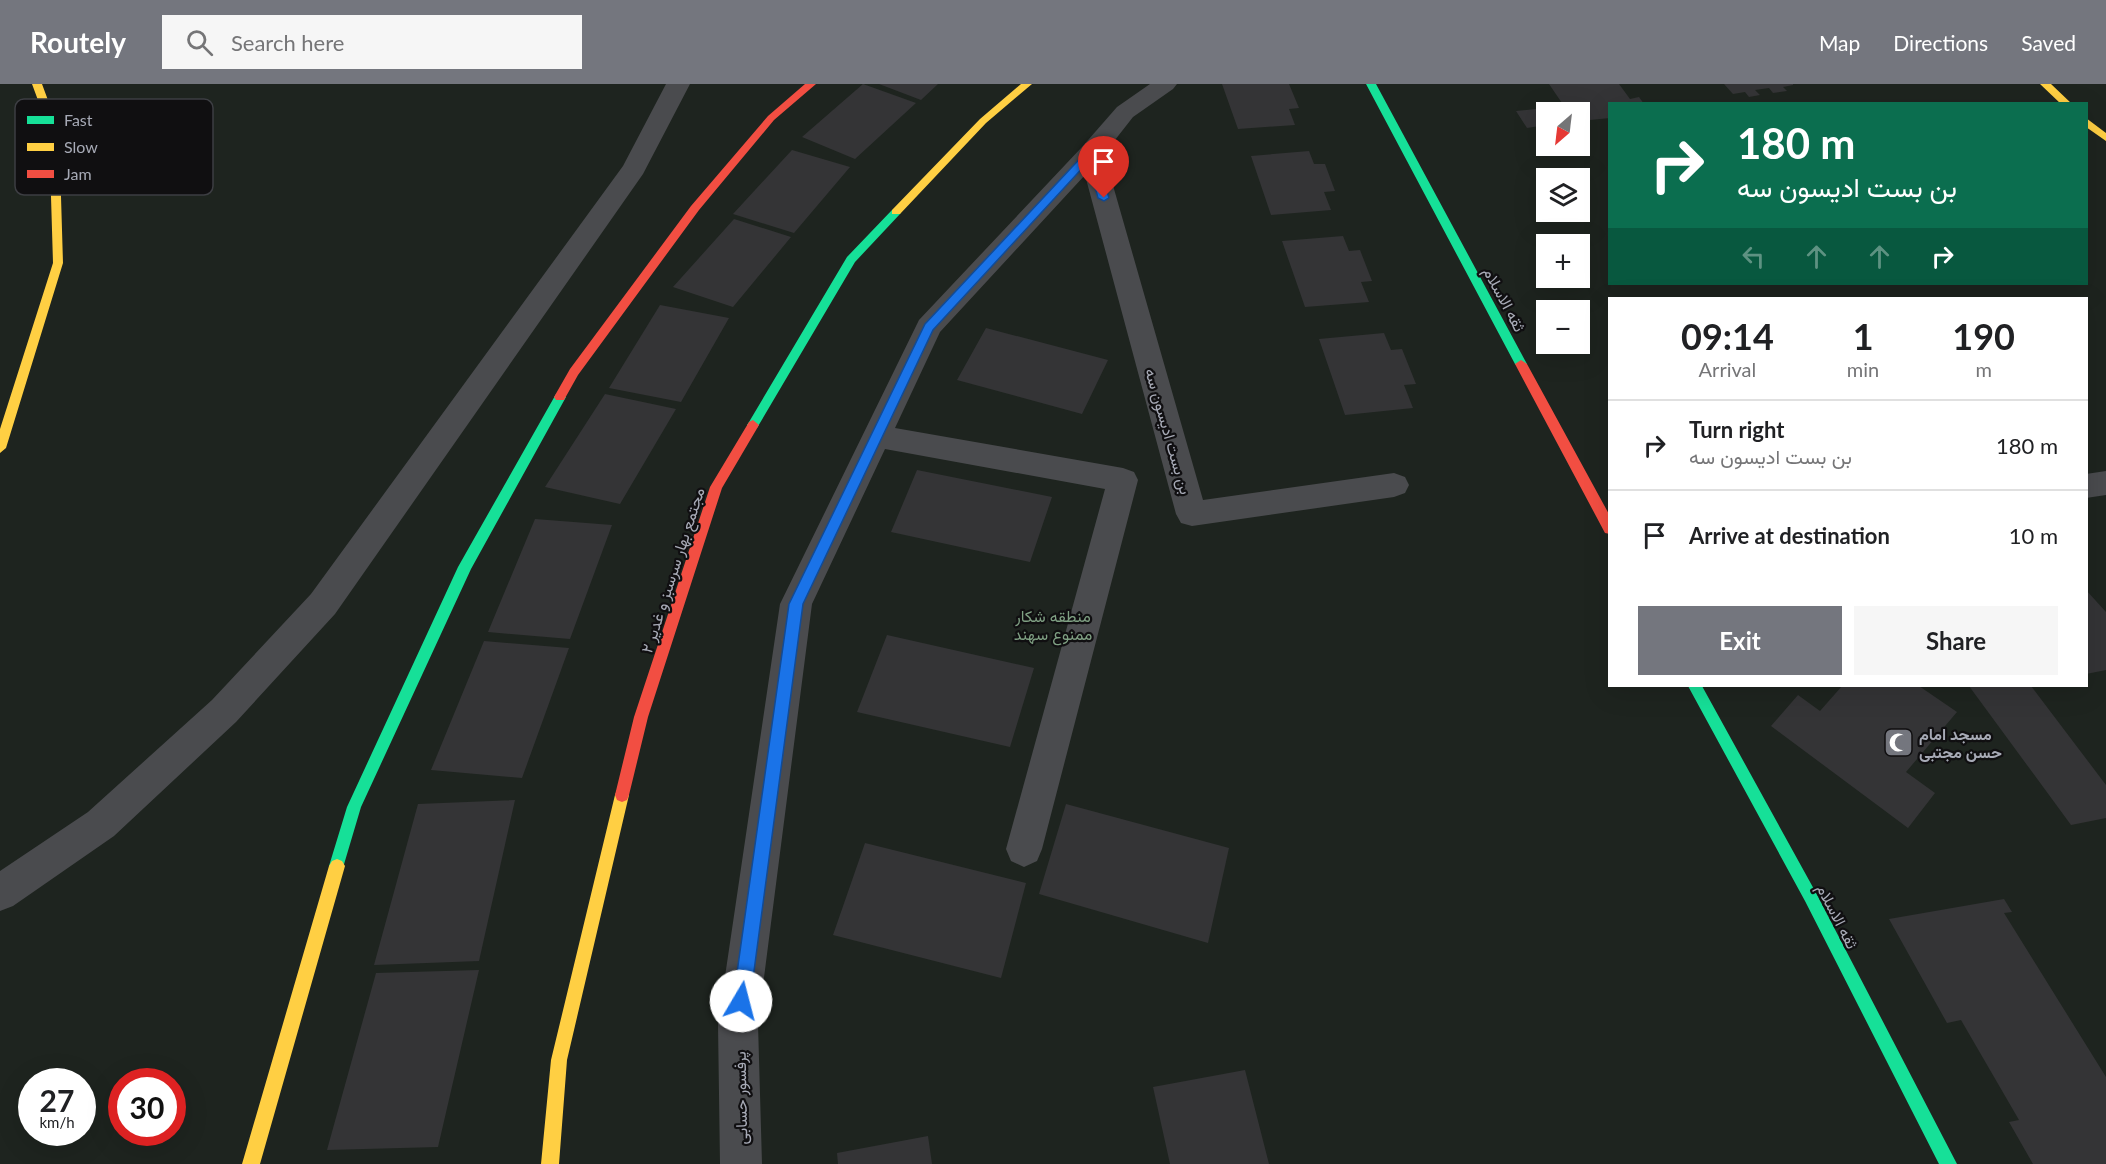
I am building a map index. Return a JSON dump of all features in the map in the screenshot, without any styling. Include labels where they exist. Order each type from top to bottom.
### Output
[{"type":"street","points":[[37,84],[43,99]]},
{"type":"street","points":[[0,893],[101,825],[224,711],[323,604],[634,168],[678,84]]},
{"type":"street","points":[[251,1164],[354,807],[465,567],[574,372],[695,208],[771,118],[811,84]]},
{"type":"street","name":"مجتمع بهار سرسبز و غدیر ۲","points":[[550,1164],[559,1060],[641,717],[716,487],[851,260],[982,121],[1027,84]]},
{"type":"street","name":"پرفسور حسابی","points":[[741,1164],[738,1024],[796,604],[929,327],[1091,153],[1125,112],[1165,84]]},
{"type":"street","name":"ثقه الاسلام","points":[[1371,84],[1608,525]]},
{"type":"street","points":[[2045,84],[2065,102]]},
{"type":"street","points":[[2088,123],[2106,138]]},
{"type":"street","name":"بن بست ادیسون سه","points":[[1091,153],[1192,514],[1394,485]]},
{"type":"street","points":[[0,448],[58,263],[56,195]]},
{"type":"street","points":[[876,436],[1123,480],[1024,849]]},
{"type":"street","points":[[2088,486],[2106,483]]},
{"type":"street","name":"ثقه الاسلام","points":[[1696,687],[1815,907],[1948,1164]]},
{"type":"green space","name":"منطقه شکار ممنوع سهند","points":[[0,84],[2106,84],[2106,1164],[0,1164]]},
{"type":"building","points":[[863,84],[916,103],[855,159],[802,137]]},
{"type":"building","points":[[879,84],[938,84],[921,100]]},
{"type":"building","points":[[1222,84],[1289,84],[1299,108],[1289,109],[1295,125],[1238,129]]},
{"type":"building","points":[[1549,84],[1619,84],[1630,99],[1639,97],[1643,102],[1608,102],[1608,118],[1590,120],[1590,102],[1561,102]]},
{"type":"building","points":[[1724,84],[1793,85],[1783,87],[1787,91],[1773,93],[1769,88],[1755,90],[1760,95],[1749,97],[1745,92],[1733,94]]},
{"type":"building","points":[[1536,109],[1536,127],[1527,128],[1516,111]]},
{"type":"building","points":[[792,150],[850,167],[794,233],[733,214]]},
{"type":"building","points":[[1309,151],[1314,164],[1325,164],[1335,191],[1324,192],[1331,210],[1271,215],[1251,156]]},
{"type":"building","points":[[734,219],[791,237],[733,307],[673,287]]},
{"type":"building","points":[[1343,236],[1349,251],[1360,250],[1372,281],[1361,282],[1369,302],[1305,307],[1282,241]]},
{"type":"building","points":[[660,305],[729,318],[681,402],[609,388]]},
{"type":"building","points":[[986,328],[1108,360],[1082,414],[957,380]]},
{"type":"building","points":[[1384,333],[1391,350],[1402,349],[1416,384],[1404,385],[1413,408],[1345,415],[1319,339]]},
{"type":"building","points":[[605,394],[676,409],[620,504],[545,487]]},
{"type":"building","points":[[917,470],[1052,497],[1030,562],[891,532]]},
{"type":"building","points":[[535,519],[612,525],[570,639],[488,632]]},
{"type":"building","points":[[2088,592],[2106,612],[2106,670],[2088,674]]},
{"type":"building","points":[[887,635],[1034,668],[1010,747],[857,712]]},
{"type":"building","points":[[484,641],[569,648],[522,778],[431,770]]},
{"type":"building","points":[[1841,687],[1920,687],[1957,712],[1906,772],[1935,793],[1908,828],[1771,726],[1798,695],[1820,711]]},
{"type":"building","points":[[1970,687],[2032,687],[2106,785],[2106,818],[2071,825]]},
{"type":"building","points":[[515,800],[479,961],[374,965],[418,804]]},
{"type":"building","points":[[1066,804],[1229,848],[1208,943],[1039,894]]},
{"type":"building","points":[[865,843],[1026,883],[1001,978],[833,935]]},
{"type":"building","points":[[2004,899],[2012,912],[2004,913],[2106,1077],[2106,1164],[2033,1164],[2009,1122],[2019,1120],[1961,1020],[1947,1023],[1889,919]]},
{"type":"building","points":[[479,970],[438,1147],[327,1150],[376,973]]},
{"type":"building","points":[[1245,1070],[1269,1164],[1170,1164],[1153,1087]]},
{"type":"building","points":[[928,1136],[932,1164],[838,1164],[837,1153]]},
{"type":"traffic: fast","points":[[1371,84],[1521,364]]},
{"type":"traffic: fast","points":[[753,425],[851,260],[896,212]]},
{"type":"traffic: fast","points":[[337,866],[354,807],[465,567],[560,397]]},
{"type":"traffic: fast","points":[[1696,687],[1810,896],[1948,1164]]},
{"type":"traffic: slow","points":[[37,84],[43,99]]},
{"type":"traffic: slow","points":[[896,212],[983,121],[1027,84]]},
{"type":"traffic: slow","points":[[2045,84],[2065,102]]},
{"type":"traffic: slow","points":[[2088,123],[2106,138]]},
{"type":"traffic: slow","points":[[0,448],[58,263],[56,195]]},
{"type":"traffic: slow","points":[[550,1164],[559,1060],[622,795]]},
{"type":"traffic: slow","points":[[251,1164],[337,866]]},
{"type":"traffic: jam","points":[[560,397],[574,372],[695,208],[771,118],[811,84]]},
{"type":"traffic: jam","points":[[1521,364],[1608,525]]},
{"type":"traffic: jam","points":[[622,795],[641,717],[716,487],[753,425]]},
{"type":"place","name":"مسجد امام حسن مجتبی","points":[[1898,742]]},
{"type":"route","points":[[741,1001],[796,604],[929,327],[1091,153],[1104,198]]}]
